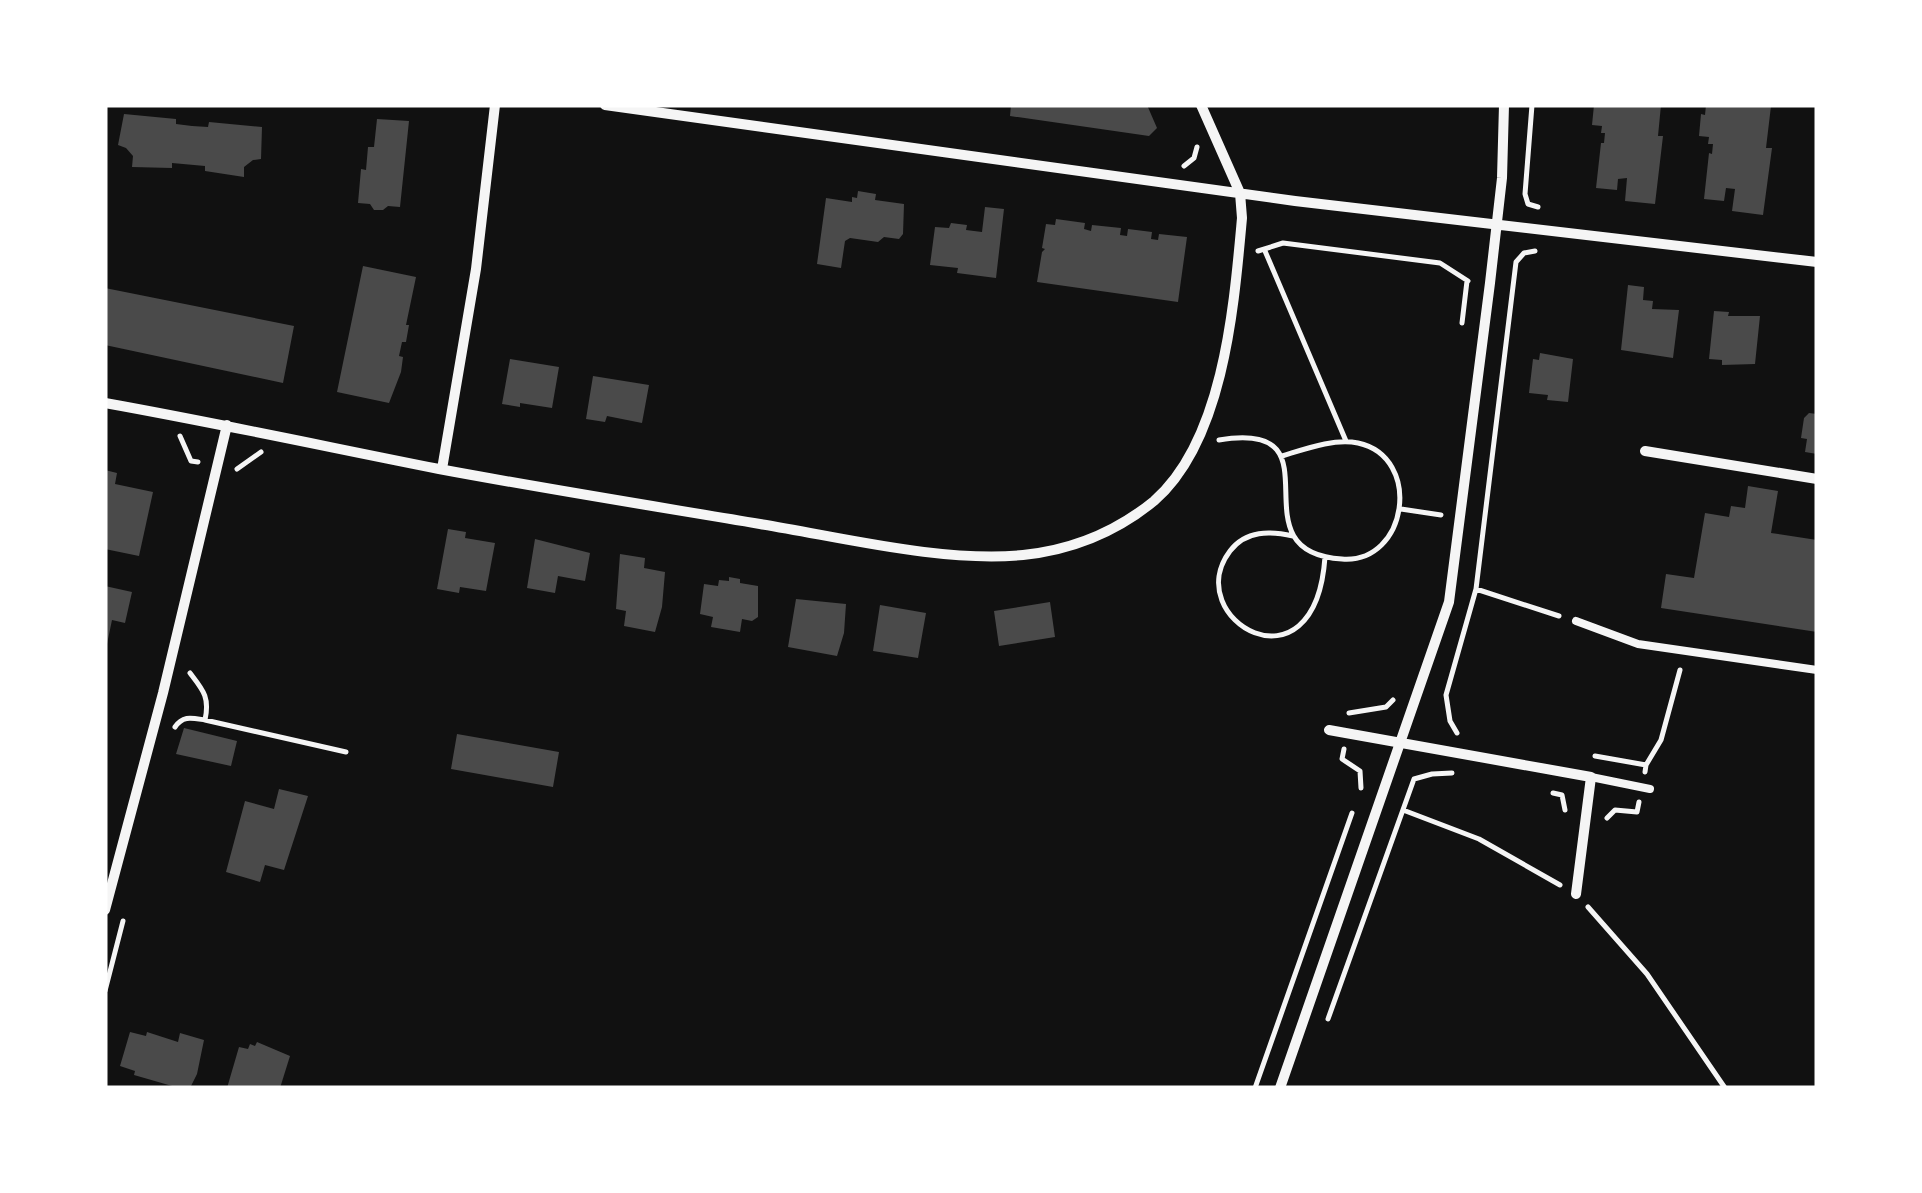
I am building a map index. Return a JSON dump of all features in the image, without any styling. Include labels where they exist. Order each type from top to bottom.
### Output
[{"type":"street","points":[[442,470],[476,269],[495,105]]},
{"type":"street","points":[[605,105],[1240,193],[1817,262]]},
{"type":"street","points":[[105,403],[442,470],[961,554],[1021,555],[1084,542],[1120,525],[1177,478],[1197,444],[1220,377],[1239,248],[1240,193],[1202,105]]},
{"type":"street","points":[[1280,1088],[1449,602],[1496,225],[1504,105]]},
{"type":"street","points":[[106,901],[163,693],[227,425]]},
{"type":"street","points":[[1645,451],[1817,479]]},
{"type":"street","points":[[1329,730],[1591,777],[1576,894]]},
{"type":"lane","points":[[1576,621],[1617,639],[1817,670]]},
{"type":"lane","points":[[1591,777],[1650,789]]},
{"type":"path","points":[[1532,105],[1525,194],[1528,204],[1543,208],[1542,218]]},
{"type":"path","points":[[1186,185],[1182,168],[1194,158],[1195,138]]},
{"type":"path","points":[[1253,250],[1283,244],[1440,262],[1467,281],[1476,282]]},
{"type":"path","points":[[1265,250],[1347,442]]},
{"type":"path","points":[[1462,327],[1467,281]]},
{"type":"path","points":[[1213,453],[1224,426]]},
{"type":"path","points":[[179,434],[192,461]]},
{"type":"path","points":[[1218,440],[1240,436],[1264,438],[1282,456],[1286,472],[1285,512],[1293,536]]},
{"type":"path","points":[[1282,456],[1347,442],[1374,449],[1390,465],[1399,483],[1401,509],[1388,538],[1370,552],[1349,560],[1326,556],[1293,536],[1269,532],[1251,535],[1234,546],[1223,563],[1218,580],[1222,603],[1244,629],[1274,635],[1286,633],[1304,622],[1318,603],[1326,556]]},
{"type":"path","points":[[1439,530],[1442,502]]},
{"type":"path","points":[[1401,509],[1441,515]]},
{"type":"path","points":[[1476,590],[1576,621]]},
{"type":"path","points":[[1646,765],[1661,740],[1685,651]]},
{"type":"path","points":[[1359,792],[1360,772],[1342,759],[1350,711],[1386,707],[1396,698]]},
{"type":"path","points":[[205,720],[346,752]]},
{"type":"path","points":[[1255,1088],[1353,809]]},
{"type":"path","points":[[1403,810],[1479,839],[1576,894],[1647,974],[1725,1088]]},
{"type":"building","points":[[1011,105],[1147,105],[1157,128],[1149,136],[1010,116]]},
{"type":"building","points":[[1594,105],[1661,105],[1658,136],[1663,136],[1655,204],[1625,201],[1627,178],[1618,179],[1617,190],[1596,188],[1605,133],[1601,133],[1602,126],[1592,125]]},
{"type":"building","points":[[1706,105],[1771,106],[1766,148],[1772,148],[1763,215],[1732,211],[1735,189],[1726,188],[1724,201],[1704,199],[1713,144],[1708,144],[1709,137],[1699,136]]},
{"type":"building","points":[[124,114],[176,119],[176,124],[192,126],[208,127],[209,122],[262,127],[261,159],[244,167],[244,177],[205,171],[205,166],[172,163],[172,168],[132,167],[133,156],[118,145]]},
{"type":"building","points":[[377,119],[409,121],[400,207],[388,206],[383,210],[358,203],[361,169],[366,170],[368,147],[374,147]]},
{"type":"building","points":[[858,191],[876,194],[875,200],[904,204],[903,234],[899,239],[884,237],[878,242],[850,238],[845,241],[841,268],[817,264],[826,198],[852,202]]},
{"type":"building","points":[[985,207],[1004,209],[996,278],[930,265],[935,227],[949,228],[951,223],[982,232]]},
{"type":"building","points":[[1056,219],[1085,223],[1084,229],[1091,231],[1092,225],[1121,228],[1120,235],[1127,236],[1128,229],[1152,232],[1151,239],[1158,240],[1159,234],[1187,237],[1178,302],[1037,282],[1046,224],[1055,225]]},
{"type":"building","points":[[363,266],[416,277],[406,342],[402,342],[399,356],[403,357],[401,372],[389,403],[337,392]]},
{"type":"building","points":[[1628,285],[1644,287],[1643,300],[1653,301],[1652,309],[1679,310],[1673,358],[1621,350]]},
{"type":"building","points":[[105,288],[294,326],[283,383],[105,345]]},
{"type":"building","points":[[1714,311],[1729,312],[1728,316],[1760,316],[1755,364],[1722,365],[1722,360],[1709,359]]},
{"type":"building","points":[[1540,353],[1573,359],[1568,402],[1529,393],[1533,359],[1539,360]]},
{"type":"building","points":[[510,359],[559,367],[552,408],[502,404]]},
{"type":"building","points":[[593,376],[649,385],[642,423],[607,416],[605,422],[586,419]]},
{"type":"building","points":[[1809,413],[1817,414],[1817,454],[1805,452],[1807,439],[1801,438],[1804,418]]},
{"type":"building","points":[[105,470],[117,473],[115,484],[153,492],[139,556],[105,549]]},
{"type":"building","points":[[1748,486],[1778,491],[1771,533],[1817,540],[1817,632],[1661,608],[1666,574],[1694,578],[1705,513],[1729,517],[1731,506],[1745,508]]},
{"type":"building","points":[[448,529],[466,532],[465,538],[495,543],[486,591],[460,587],[459,593],[437,589]]},
{"type":"building","points":[[535,539],[590,553],[585,581],[558,576],[555,593],[527,588]]},
{"type":"building","points":[[620,554],[645,558],[644,568],[665,572],[655,632],[624,626],[626,611],[616,609]]},
{"type":"building","points":[[729,577],[758,586],[758,617],[752,621],[742,619],[740,632],[711,627],[713,617],[700,614],[704,584],[718,586],[719,580],[729,581]]},
{"type":"building","points":[[105,586],[132,592],[125,623],[112,620],[107,644]]},
{"type":"building","points":[[796,599],[846,604],[837,656],[788,647]]},
{"type":"building","points":[[1050,602],[1055,637],[999,646],[994,611]]},
{"type":"building","points":[[880,605],[926,613],[918,658],[873,651]]},
{"type":"building","points":[[184,728],[237,741],[231,766],[176,754]]},
{"type":"building","points":[[457,734],[559,752],[553,787],[451,769]]},
{"type":"building","points":[[279,789],[308,796],[284,870],[265,865],[260,882],[226,872],[245,801],[274,809]]},
{"type":"building","points":[[130,1032],[146,1036],[147,1032],[178,1042],[180,1033],[204,1040],[190,1088],[134,1075],[135,1071],[120,1066]]},
{"type":"building","points":[[257,1042],[290,1056],[280,1088],[227,1088],[239,1047],[248,1049]]}]
